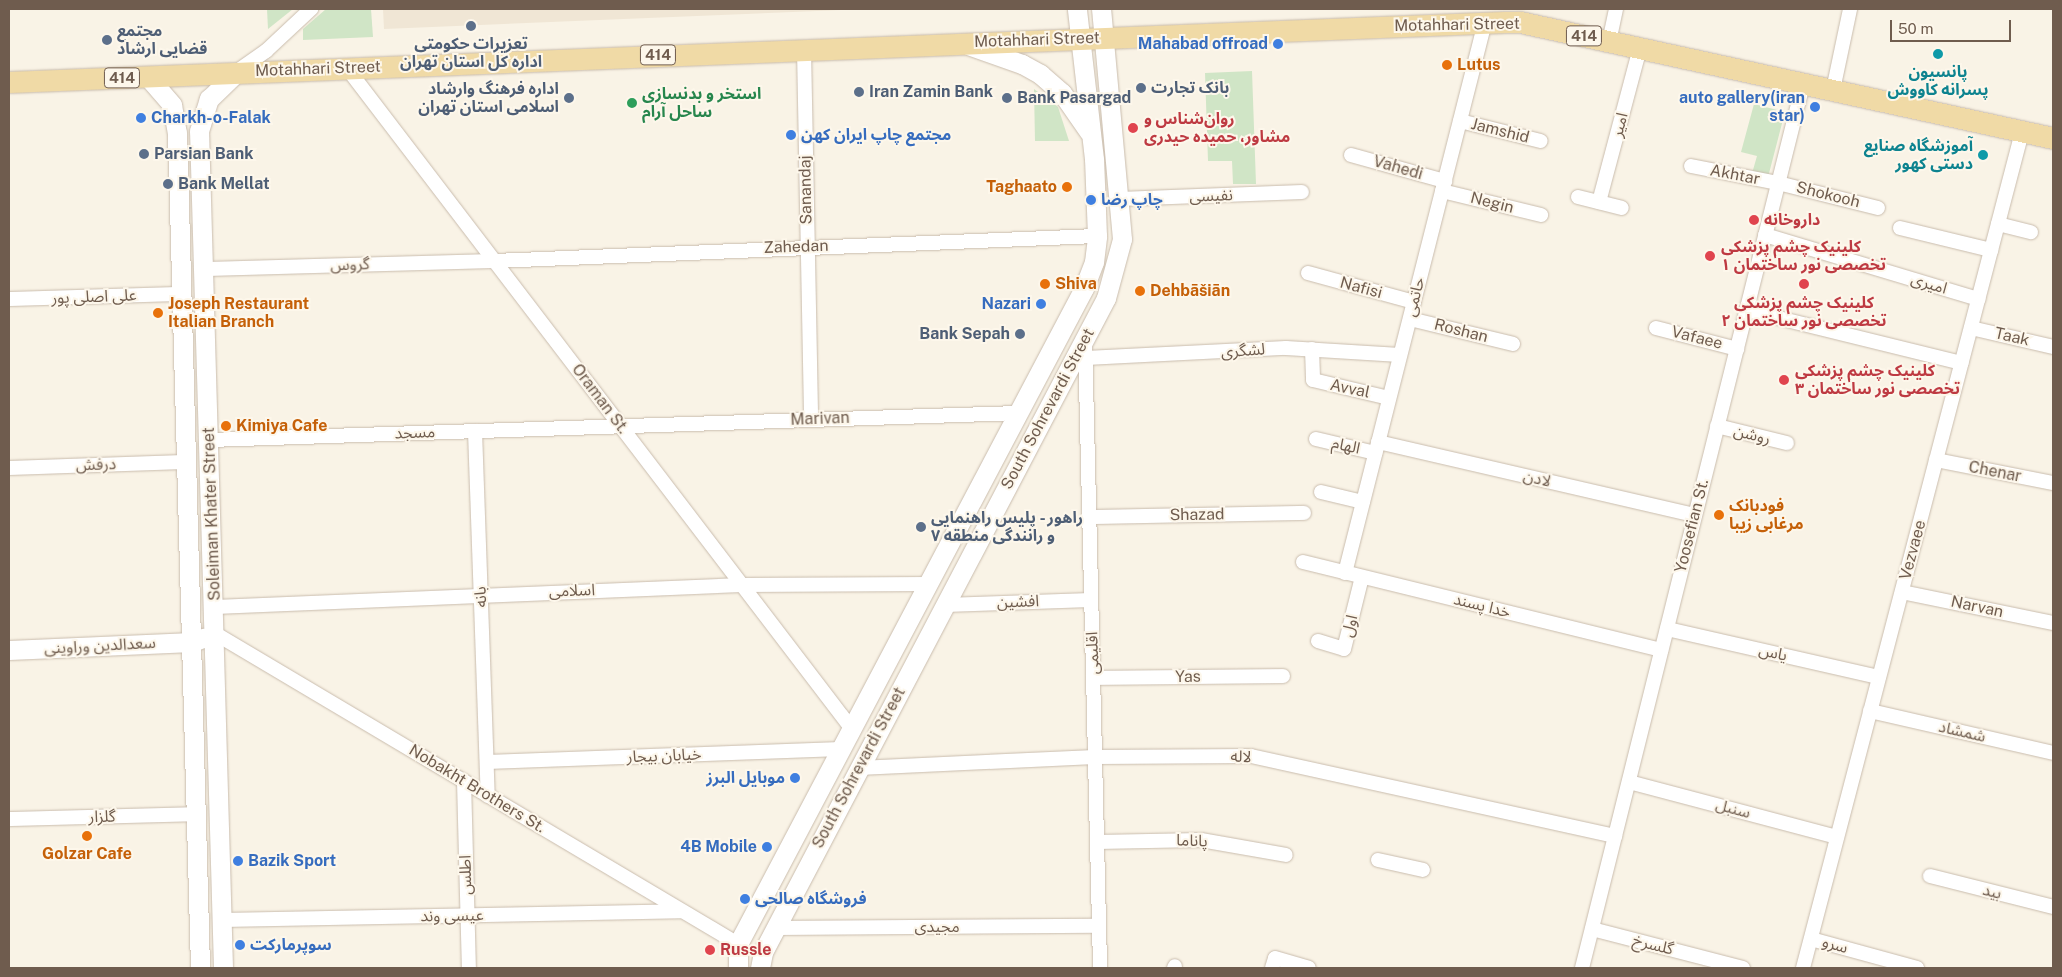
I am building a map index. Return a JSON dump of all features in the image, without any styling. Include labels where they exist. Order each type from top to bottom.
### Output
[{"type":"main road","name":"South Sohrevardi Street","points":[[738,968],[738,944],[1020,413],[1084,288],[1094,262],[1097,236],[1092,136],[1077,9]]},
{"type":"main road","name":"Motahhari Street","points":[[9,82],[1081,38],[1103,21],[1499,17],[2053,138]]},
{"type":"main road","name":"South Sohrevardi Street","points":[[760,968],[763,952],[775,928],[1106,298],[1117,264],[1122,239],[1103,21]]},
{"type":"main road","points":[[962,43],[1022,64],[1040,74],[1062,94],[1092,136]]},
{"type":"main road","name":"Soleiman Khater Street","points":[[224,968],[201,123],[209,99],[236,73]]},
{"type":"main road","name":"Soleiman Khater Street","points":[[148,76],[174,109],[184,462],[192,642],[200,968]]},
{"type":"main road","points":[[1020,413],[1040,423]]},
{"type":"main road","name":"سعدالدین وراوینی","points":[[9,650],[192,642],[216,634]]},
{"type":"street","points":[[236,73],[266,51],[311,9]]},
{"type":"street","points":[[1609,42],[1616,9]]},
{"type":"street","points":[[1833,90],[1850,9]]},
{"type":"street","name":"حاتمی","points":[[1345,573],[1460,122],[1499,17]]},
{"type":"street","name":"امیر","points":[[1599,202],[1640,48]]},
{"type":"street","name":"Sanandaj","points":[[804,49],[811,420]]},
{"type":"street","name":"Oraman St.","points":[[347,68],[852,729]]},
{"type":"street","name":"Yoosefian St.","points":[[1582,968],[1803,84]]},
{"type":"street","name":"Jamshid","points":[[1460,122],[1541,141]]},
{"type":"street","name":"Vezvaee","points":[[1803,968],[2022,132]]},
{"type":"street","name":"Vahedi","points":[[1351,154],[1443,186]]},
{"type":"street","name":"Akhtar","points":[[1692,166],[1778,183]]},
{"type":"street","name":"Shokooh","points":[[1778,183],[1878,208]]},
{"type":"street","name":"Negin","points":[[1443,186],[1541,215]]},
{"type":"street","name":"نفیسی","points":[[1120,199],[1302,192]]},
{"type":"street","points":[[1578,197],[1622,208]]},
{"type":"street","points":[[1998,224],[2031,232]]},
{"type":"street","points":[[1900,228],[1991,250]]},
{"type":"street","name":"امیری","points":[[1765,235],[1979,299]]},
{"type":"street","name":"Zahedan","points":[[495,261],[807,246],[1097,236]]},
{"type":"street","name":"گروس","points":[[205,269],[495,261]]},
{"type":"street","name":"Nafisi","points":[[1308,273],[1414,302]]},
{"type":"street","name":"علی اصلی پور","points":[[9,299],[179,294]]},
{"type":"street","points":[[1746,310],[1962,362]]},
{"type":"street","name":"Roshan","points":[[1410,319],[1513,344]]},
{"type":"street","name":"Vafaee","points":[[1656,328],[1737,349]]},
{"type":"street","name":"Taak","points":[[1971,328],[2053,347]]},
{"type":"street","name":"اقلیمی","points":[[1085,338],[1100,968]]},
{"type":"street","name":"لشگری","points":[[1086,358],[1312,349],[1400,355]]},
{"type":"street","name":"Avval","points":[[1312,349],[1313,380],[1389,398]]},
{"type":"street","name":"Marivan","points":[[621,426],[1020,413]]},
{"type":"street","name":"مسجد","points":[[209,440],[621,426]]},
{"type":"street","name":"روشن","points":[[1717,426],[1788,443]]},
{"type":"street","name":"بانه","points":[[475,431],[488,796]]},
{"type":"street","name":"الهام","points":[[1316,439],[1377,448]]},
{"type":"street","name":"لادن","points":[[1377,448],[1695,515]]},
{"type":"street","name":"Chenar","points":[[1936,460],[2053,483]]},
{"type":"street","name":"درفش","points":[[9,468],[184,462]]},
{"type":"street","points":[[1321,492],[1363,502]]},
{"type":"street","name":"Shazad","points":[[1089,516],[1304,512]]},
{"type":"street","name":"خدا پسند","points":[[1303,562],[1661,650]]},
{"type":"street","name":"اول","points":[[1318,641],[1344,649],[1362,577]]},
{"type":"street","name":"اسلامی","points":[[215,607],[481,594],[742,585],[929,584]]},
{"type":"street","name":"Narvan","points":[[1902,592],[2053,623]]},
{"type":"street","name":"افشین","points":[[945,605],[1091,600]]},
{"type":"street","name":"یاس","points":[[1667,629],[1879,677]]},
{"type":"street","name":"Nobakht Brothers St.","points":[[216,634],[738,944]]},
{"type":"street","name":"Yas","points":[[1093,678],[1283,676]]},
{"type":"street","name":"شمشاد","points":[[1870,711],[2053,753]]},
{"type":"street","name":"خیابان بیجار","points":[[487,762],[842,749]]},
{"type":"street","name":"لاله","points":[[859,768],[1095,757],[1251,756],[1615,836]]},
{"type":"street","name":"اطلس","points":[[464,781],[469,968]]},
{"type":"street","name":"سنبل","points":[[1629,782],[1837,837]]},
{"type":"street","name":"گلزار","points":[[9,819],[195,814]]},
{"type":"street","name":"پاناما","points":[[1097,842],[1201,840],[1286,855]]},
{"type":"street","points":[[1378,860],[1423,870]]},
{"type":"street","name":"بید","points":[[1930,876],[2053,907]]},
{"type":"street","name":"عیسی وند","points":[[222,920],[682,911]]},
{"type":"street","name":"مجیدی","points":[[775,928],[1099,926]]},
{"type":"street","name":"گلسرخ","points":[[1592,929],[1743,968]]},
{"type":"street","name":"سرو","points":[[1811,938],[1917,968]]},
{"type":"street","points":[[1272,968],[1275,958],[1308,968]]},
{"type":"shaded area","points":[[383,9],[866,9],[384,29]]},
{"type":"green space","points":[[267,9],[293,9],[268,29]]},
{"type":"green space","points":[[326,9],[371,9],[373,37],[303,40],[303,29]]},
{"type":"green space","points":[[1252,71],[1256,184],[1233,184],[1232,161],[1208,161],[1205,73]]},
{"type":"green space","points":[[1034,89],[1058,107],[1069,141],[1035,141]]},
{"type":"green space","points":[[1754,104],[1785,112],[1767,181],[1751,177],[1757,156],[1741,152]]},
{"type":"place","name":"تعزیرات حکومتی اداره کل استان تهران","points":[[471,26]]},
{"type":"place","name":"مجتمع قضایی ارشاد","points":[[107,40]]},
{"type":"place","name":"Mahabad offroad","points":[[1278,44]]},
{"type":"place","name":"پانسیون پسرانه کاووش","points":[[1938,54]]},
{"type":"place","name":"Lutus","points":[[1447,65]]},
{"type":"place","name":"بانک تجارت","points":[[1141,88]]},
{"type":"place","name":"Iran Zamin Bank","points":[[859,92]]},
{"type":"place","name":"اداره فرهنگ وارشاد اسلامی استان تهران","points":[[569,98]]},
{"type":"place","name":"Bank Pasargad","points":[[1007,98]]},
{"type":"place","name":"استخر و بدنسازی ساحل آرام","points":[[632,103]]},
{"type":"place","name":"auto gallery(iran star)","points":[[1815,107]]},
{"type":"place","name":"Charkh-o-Falak","points":[[141,118]]},
{"type":"place","name":"روان‌شناس و مشاور، حمیده حیدری","points":[[1133,128]]},
{"type":"place","name":"مجتمع چاپ ایران کهن","points":[[791,135]]},
{"type":"place","name":"Parsian Bank","points":[[144,154]]},
{"type":"place","name":"آموزشگاه صنایع دستی کهور","points":[[1983,155]]},
{"type":"place","name":"Bank Mellat","points":[[168,184]]},
{"type":"place","name":"Taghaato","points":[[1067,187]]},
{"type":"place","name":"چاپ رضا","points":[[1091,200]]},
{"type":"place","name":"داروخانه","points":[[1754,220]]},
{"type":"place","name":"کلینیک چشم پزشکی تخصصی نور ساختمان ۱","points":[[1710,256]]},
{"type":"place","name":"Shiva","points":[[1045,284]]},
{"type":"place","name":"کلینیک چشم پزشکی تخصصی نور ساختمان ۲","points":[[1804,284]]},
{"type":"place","name":"Dehbāšiān","points":[[1140,291]]},
{"type":"place","name":"Nazari","points":[[1041,304]]},
{"type":"place","name":"Joseph Restaurant Italian Branch","points":[[158,313]]},
{"type":"place","name":"Bank Sepah","points":[[1020,334]]},
{"type":"place","name":"کلینیک چشم پزشکی تخصصی نور ساختمان ۳","points":[[1784,380]]},
{"type":"place","name":"Kimiya Cafe","points":[[226,426]]},
{"type":"place","name":"فودبانک مرغابی زیبا","points":[[1719,515]]},
{"type":"place","name":"راهور - پلیس راهنمایی و رانندگی منطقه ۷","points":[[921,527]]},
{"type":"place","name":"موبایل البرز","points":[[795,778]]},
{"type":"place","name":"Golzar Cafe","points":[[87,836]]},
{"type":"place","name":"4B Mobile","points":[[767,847]]},
{"type":"place","name":"Bazik Sport","points":[[238,861]]},
{"type":"place","name":"فروشگاه صالحی","points":[[745,899]]},
{"type":"place","name":"سوپرمارکت","points":[[240,945]]},
{"type":"place","name":"Russle","points":[[710,950]]}]
